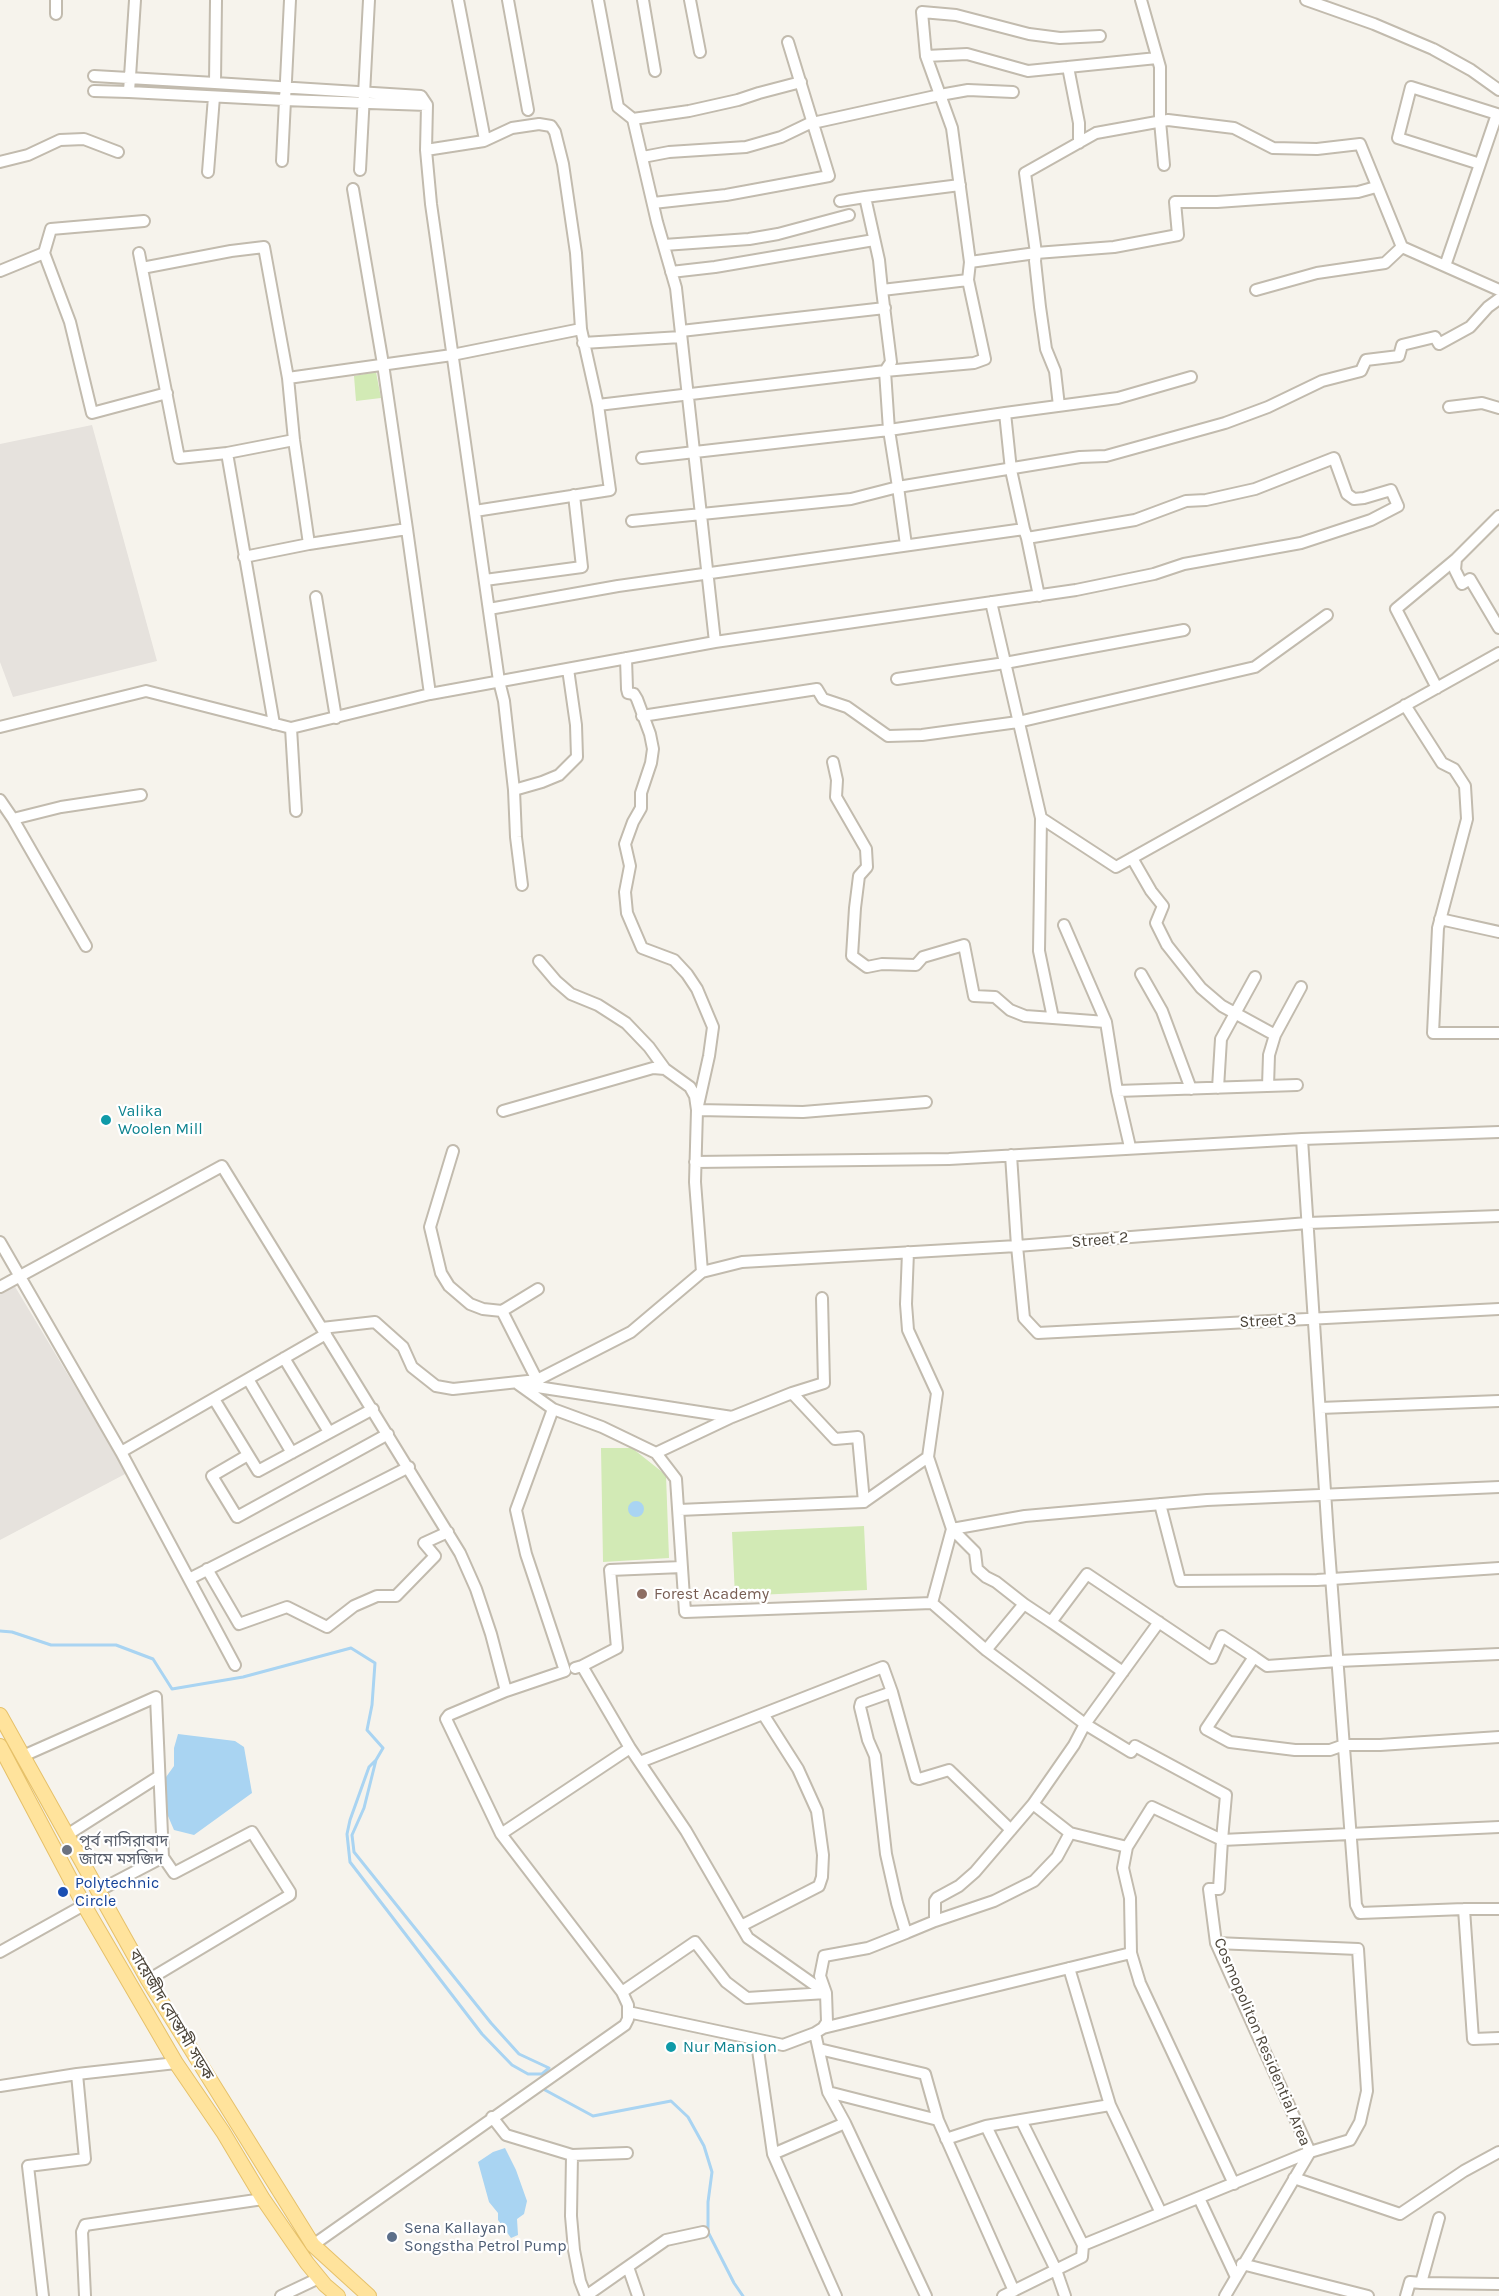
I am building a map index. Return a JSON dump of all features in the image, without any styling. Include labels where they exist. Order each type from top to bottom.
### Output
[{"type":"main road","name":"বায়েজীদ বোস্তামী সড়ক","points":[[0,1715],[148,1980],[313,2245],[369,2296]]},
{"type":"main road","name":"বায়েজীদ বোস্তামী সড়ক","points":[[0,1746],[84,1905],[176,2063],[223,2132],[262,2199],[319,2278],[338,2296]]},
{"type":"street","points":[[56,0],[56,14]]},
{"type":"street","points":[[129,92],[135,0]]},
{"type":"street","points":[[215,83],[216,0]]},
{"type":"street","points":[[282,161],[290,0]]},
{"type":"street","points":[[360,170],[369,0]]},
{"type":"street","points":[[458,0],[485,140]]},
{"type":"street","points":[[508,0],[528,110]]},
{"type":"street","points":[[598,0],[618,107],[633,119],[663,245],[676,288],[715,642]]},
{"type":"street","points":[[643,0],[655,71]]},
{"type":"street","points":[[690,0],[700,52]]},
{"type":"street","points":[[1141,0],[1160,67],[1160,121],[1164,165]]},
{"type":"street","points":[[1306,0],[1374,24],[1433,49],[1471,70],[1499,90]]},
{"type":"street","points":[[598,405],[885,371],[974,363],[985,359],[969,280],[970,262],[952,128],[926,56],[922,12],[956,15],[1029,34],[1060,38],[1100,36]]},
{"type":"street","points":[[653,203],[726,195],[829,176],[788,42]]},
{"type":"street","points":[[926,56],[967,54],[1029,71],[1157,58]]},
{"type":"street","points":[[1068,67],[1079,123],[1079,143]]},
{"type":"street","points":[[94,76],[215,83],[364,98]]},
{"type":"street","points":[[633,119],[689,111],[801,82]]},
{"type":"street","points":[[1445,266],[1480,165],[1497,114],[1411,87],[1398,138],[1480,165]]},
{"type":"street","points":[[643,157],[669,152],[746,147],[781,137],[812,124],[940,94],[968,90],[1013,92]]},
{"type":"street","points":[[94,91],[284,100],[421,96],[427,105],[426,150],[430,204],[499,681],[504,701],[522,885]]},
{"type":"street","points":[[208,172],[214,97]]},
{"type":"street","points":[[1059,406],[1055,371],[1046,349],[1025,173],[1096,133],[1168,120],[1234,128],[1272,148],[1317,149],[1360,144],[1402,247],[1499,290]]},
{"type":"street","points":[[426,150],[485,140],[512,128],[539,124],[551,126],[555,132],[563,164],[576,253],[583,343],[598,405],[610,490],[475,511]]},
{"type":"street","points":[[0,162],[28,155],[60,140],[84,139],[118,152]]},
{"type":"street","points":[[840,201],[960,185]]},
{"type":"street","points":[[970,262],[1036,253],[1114,247],[1178,235],[1175,202],[1217,202],[1358,192],[1376,187]]},
{"type":"street","points":[[354,189],[430,694]]},
{"type":"street","points":[[865,197],[879,260],[885,308],[891,362],[885,371],[889,430],[906,545]]},
{"type":"street","points":[[663,245],[749,239],[778,234],[849,215]]},
{"type":"street","points":[[144,221],[51,229],[44,253],[70,322],[92,413],[167,393]]},
{"type":"street","points":[[671,272],[715,267],[874,240]]},
{"type":"street","points":[[142,268],[231,250],[264,247],[288,378],[294,440],[309,544]]},
{"type":"street","points":[[1256,290],[1317,273],[1385,263],[1402,247]]},
{"type":"street","points":[[0,271],[44,253]]},
{"type":"street","points":[[139,253],[179,458],[227,453],[294,440]]},
{"type":"street","points":[[882,290],[969,280]]},
{"type":"street","points":[[632,521],[851,499],[898,487],[1080,457],[1106,456],[1226,423],[1268,407],[1322,381],[1361,371],[1366,360],[1399,356],[1402,345],[1435,337],[1439,344],[1470,327],[1488,307],[1499,299]]},
{"type":"street","points":[[583,343],[681,334],[885,308]]},
{"type":"street","points":[[288,378],[452,355],[581,329]]},
{"type":"street","points":[[642,458],[889,430],[1118,398],[1191,377]]},
{"type":"street","points":[[1449,407],[1482,403],[1499,408]]},
{"type":"street","points":[[1005,413],[1011,470],[1039,596]]},
{"type":"street","points":[[227,453],[274,724]]},
{"type":"street","points":[[0,727],[146,691],[291,729],[430,694],[715,642],[1039,596],[1154,574],[1184,564],[1301,543],[1371,520],[1398,506],[1391,490],[1364,498],[1354,498],[1347,494],[1334,458],[1256,489],[1206,500],[1186,501],[1135,520],[906,545],[706,573],[489,609]]},
{"type":"street","points":[[485,580],[582,567],[574,495]]},
{"type":"street","points":[[1437,688],[1396,609],[1456,559],[1499,516]]},
{"type":"street","points":[[244,556],[406,529]]},
{"type":"street","points":[[1456,559],[1455,570],[1462,584],[1470,579],[1499,628]]},
{"type":"street","points":[[316,597],[336,718]]},
{"type":"street","points":[[991,602],[1041,818],[1039,951],[1053,1018]]},
{"type":"street","points":[[642,716],[817,689],[824,699],[847,707],[888,736],[922,735],[1018,722],[1255,667],[1328,615]]},
{"type":"street","points":[[897,679],[1005,663],[1184,630]]},
{"type":"street","points":[[1041,818],[1116,867],[1499,653]]},
{"type":"street","points":[[121,1452],[284,1358],[324,1331],[375,1322],[403,1347],[412,1366],[436,1386],[453,1389],[537,1380],[631,1332],[702,1272],[695,1162],[697,1110],[713,1027],[697,989],[687,974],[674,960],[642,948],[627,914],[626,892],[630,866],[626,844],[633,822],[641,808],[641,793],[653,749],[637,699],[634,694],[628,693],[626,658]]},
{"type":"street","points":[[514,790],[559,775],[577,757],[576,725],[568,669]]},
{"type":"street","points":[[1406,705],[1442,763],[1454,769],[1465,786],[1467,819],[1438,928],[1433,1034],[1499,1034]]},
{"type":"street","points":[[291,729],[296,811]]},
{"type":"street","points":[[833,762],[837,780],[836,797],[866,849],[867,867],[859,876],[852,956],[867,968],[882,964],[916,965],[923,957],[964,945],[974,996],[995,997],[1010,1010],[1025,1016],[1106,1022]]},
{"type":"street","points":[[13,819],[61,807],[141,795]]},
{"type":"street","points":[[0,800],[86,946]]},
{"type":"street","points":[[1132,858],[1151,891],[1163,906],[1156,923],[1167,945],[1201,988],[1234,1014],[1275,1035]]},
{"type":"street","points":[[1440,920],[1499,932]]},
{"type":"street","points":[[1064,925],[1106,1022],[1117,1091],[1130,1147]]},
{"type":"street","points":[[539,960],[556,981],[571,994],[598,1005],[626,1023],[649,1047],[665,1069],[690,1087],[695,1096],[697,1110]]},
{"type":"street","points":[[1141,974],[1162,1011],[1191,1089]]},
{"type":"street","points":[[1218,1088],[1221,1039],[1255,977]]},
{"type":"street","points":[[1268,1086],[1269,1055],[1275,1035],[1301,987]]},
{"type":"street","points":[[503,1111],[653,1068],[665,1069]]},
{"type":"street","points":[[1117,1091],[1297,1085]]},
{"type":"street","points":[[697,1110],[803,1112],[926,1102]]},
{"type":"street","points":[[695,1162],[949,1159],[1130,1147],[1499,1132]]},
{"type":"street","points":[[1302,1139],[1356,1905],[1360,1913],[1499,1909]]},
{"type":"street","points":[[453,1151],[430,1227],[441,1273],[449,1286],[470,1304],[483,1309],[502,1311],[538,1289]]},
{"type":"street","points":[[1011,1155],[1017,1246]]},
{"type":"street","points":[[0,1287],[222,1166],[448,1532],[476,1589],[506,1691]]},
{"type":"street","name":"Street 2","points":[[702,1272],[742,1262],[1017,1246],[1308,1223],[1499,1216]]},
{"type":"street","points":[[0,1242],[121,1452],[235,1665]]},
{"type":"street","name":"Street 3","points":[[1017,1246],[1024,1318],[1038,1333],[1499,1309]]},
{"type":"street","points":[[908,1252],[906,1304],[908,1330],[937,1393],[928,1457],[952,1529],[975,1552],[977,1569],[981,1573],[1123,1672]]},
{"type":"street","points":[[656,1453],[732,1418],[824,1383],[822,1298]]},
{"type":"street","points":[[502,1311],[537,1380]]},
{"type":"street","points":[[284,1358],[330,1432]]},
{"type":"street","points":[[248,1379],[292,1453]]},
{"type":"street","points":[[732,1418],[518,1384],[553,1409],[602,1427],[656,1453],[676,1479],[685,1612],[932,1603],[986,1650],[1085,1724],[1131,1752],[1135,1746],[1226,1795],[1222,1840]]},
{"type":"street","points":[[792,1394],[835,1439],[858,1437],[864,1502]]},
{"type":"street","points":[[214,1399],[258,1471],[373,1409]]},
{"type":"street","points":[[1320,1408],[1499,1401]]},
{"type":"street","points":[[553,1409],[516,1510],[526,1554],[566,1671]]},
{"type":"street","points":[[248,1455],[212,1476],[237,1517],[388,1434]]},
{"type":"street","points":[[679,1510],[864,1502],[928,1457]]},
{"type":"street","points":[[189,1578],[409,1467]]},
{"type":"street","points":[[952,1529],[1025,1516],[1160,1504],[1499,1487]]},
{"type":"street","points":[[1160,1504],[1180,1581],[1332,1579],[1499,1568]]},
{"type":"street","points":[[932,1603],[952,1529]]},
{"type":"street","points":[[207,1569],[239,1624],[286,1607],[327,1627],[354,1606],[377,1596],[396,1596],[435,1556],[424,1542],[448,1532]]},
{"type":"street","points":[[313,2245],[625,2025],[628,2005],[622,1992],[501,1834],[446,1719],[448,1716],[506,1691],[582,1666],[617,1648],[610,1570],[682,1567]]},
{"type":"street","points":[[1051,1622],[1087,1574],[1212,1658],[1222,1636],[1268,1666],[1499,1654]]},
{"type":"street","points":[[986,1650],[1024,1604]]},
{"type":"street","points":[[935,1921],[937,1898],[959,1886],[975,1872],[1033,1804],[1085,1724],[1159,1622]]},
{"type":"street","points":[[1254,1657],[1206,1729],[1230,1742],[1295,1750],[1330,1750],[1344,1745],[1380,1745],[1499,1737]]},
{"type":"street","points":[[582,1666],[630,1748],[686,1831],[748,1938],[826,1993]]},
{"type":"street","points":[[640,1762],[881,1666],[885,1668],[916,1778],[949,1770],[1011,1830]]},
{"type":"street","points":[[892,1692],[861,1703],[860,1707],[874,1756],[886,1854],[906,1933]]},
{"type":"street","points":[[23,1756],[156,1698],[163,1857],[174,1873],[253,1833],[291,1894],[148,1980]]},
{"type":"street","points":[[741,1926],[819,1886],[822,1877],[823,1855],[817,1811],[798,1769],[763,1714]]},
{"type":"street","points":[[501,1834],[630,1748]]},
{"type":"street","points":[[67,1835],[158,1778]]},
{"type":"street","points":[[1033,1804],[1070,1833],[1127,1847]]},
{"type":"street","points":[[1234,2184],[1140,1983],[1131,1953],[1130,1898],[1123,1868],[1127,1847],[1152,1807],[1222,1840],[1499,1827]]},
{"type":"street","points":[[926,2296],[845,2123],[828,2092],[819,2049],[819,2031],[827,2022],[826,1993],[820,1976],[825,1955],[868,1948],[935,1921],[994,1901],[1035,1881],[1057,1857],[1070,1833]]},
{"type":"street","name":"Cosmopoliton Residential Area","points":[[1003,2296],[1082,2257],[1083,2245],[1310,2152],[1216,1943],[1209,1889],[1219,1889],[1222,1840]]},
{"type":"street","points":[[98,1891],[163,1857]]},
{"type":"street","points":[[0,1952],[84,1905]]},
{"type":"street","points":[[1464,1909],[1473,2039],[1499,2038]]},
{"type":"street","points":[[622,1992],[695,1942],[726,1982],[747,1998],[826,1993]]},
{"type":"street","points":[[1216,1943],[1358,1949],[1367,2091],[1360,2122],[1350,2140],[1310,2152],[1235,2275],[1225,2296]]},
{"type":"street","points":[[628,2012],[780,2046],[819,2031],[1131,1953]]},
{"type":"street","points":[[1069,1968],[1110,2105],[1161,2213]]},
{"type":"street","points":[[758,2049],[773,2154],[836,2296]]},
{"type":"street","points":[[819,2049],[925,2074],[938,2120],[1014,2291]]},
{"type":"street","points":[[0,2086],[77,2074],[176,2063]]},
{"type":"street","points":[[43,2296],[28,2166],[85,2159],[77,2074]]},
{"type":"street","points":[[828,2092],[938,2120]]},
{"type":"street","points":[[946,2139],[986,2126],[1110,2105]]},
{"type":"street","points":[[492,2117],[506,2135],[572,2155],[627,2152]]},
{"type":"street","points":[[1021,2120],[1083,2245]]},
{"type":"street","points":[[773,2154],[845,2123]]},
{"type":"street","points":[[986,2126],[1056,2271],[1065,2296]]},
{"type":"street","points":[[1294,2178],[1400,2214],[1464,2171],[1499,2152]]},
{"type":"street","points":[[572,2155],[571,2216],[574,2250],[580,2281],[586,2296],[666,2240],[703,2232]]},
{"type":"street","points":[[1199,2198],[1235,2275]]},
{"type":"street","points":[[85,2296],[81,2232],[85,2225],[262,2199]]},
{"type":"street","points":[[1421,2283],[1439,2218]]},
{"type":"street","points":[[1242,2264],[1368,2296]]},
{"type":"street","points":[[628,2267],[638,2296]]},
{"type":"street","points":[[281,2296],[319,2278]]},
{"type":"street","points":[[1407,2296],[1410,2282],[1499,2284]]},
{"type":"shaded area","points":[[92,425],[157,661],[13,697],[0,662],[0,444]]},
{"type":"shaded area","points":[[14,1285],[127,1473],[0,1540],[0,1293]]},
{"type":"green space","points":[[376,372],[381,398],[356,401],[354,376]]},
{"type":"green space","points":[[601,1448],[632,1448],[666,1475],[669,1558],[603,1562]]},
{"type":"green space","points":[[864,1526],[867,1590],[735,1596],[732,1532]]},
{"type":"water","points":[[636,1501],[644,1509],[636,1517],[628,1509]]},
{"type":"water","points":[[178,1734],[235,1741],[244,1747],[252,1793],[194,1835],[174,1830],[162,1802],[161,1784],[174,1766],[174,1748]]},
{"type":"water","points":[[505,2148],[527,2201],[524,2214],[517,2219],[518,2235],[511,2238],[498,2220],[498,2213],[489,2202],[478,2162],[493,2152]]},
{"type":"waterway","points":[[0,1631],[12,1632],[51,1645],[116,1645],[153,1659],[172,1689],[243,1677],[351,1648],[375,1663],[372,1705],[367,1730],[383,1748],[376,1760]]},
{"type":"waterway","points":[[376,1760],[364,1808],[352,1835],[354,1852],[491,2023],[519,2054],[549,2068],[542,2074],[528,2074],[512,2065],[482,2034],[350,1862],[347,1834],[350,1820],[369,1767],[376,1760]]},
{"type":"waterway","points":[[545,2090],[593,2116],[671,2101],[688,2117],[704,2146],[712,2172],[708,2202],[708,2232],[743,2296]]},
{"type":"place","name":"Valika Woolen Mill","points":[[106,1120]]},
{"type":"place","name":"Forest Academy","points":[[642,1594]]},
{"type":"place","name":"পূর্ব নাসিরাবাদ জামে মসজিদ","points":[[67,1850]]},
{"type":"place","name":"Polytechnic Circle","points":[[63,1892]]},
{"type":"place","name":"Nur Mansion","points":[[671,2047]]},
{"type":"place","name":"Sena Kallayan Songstha Petrol Pump","points":[[392,2237]]}]
